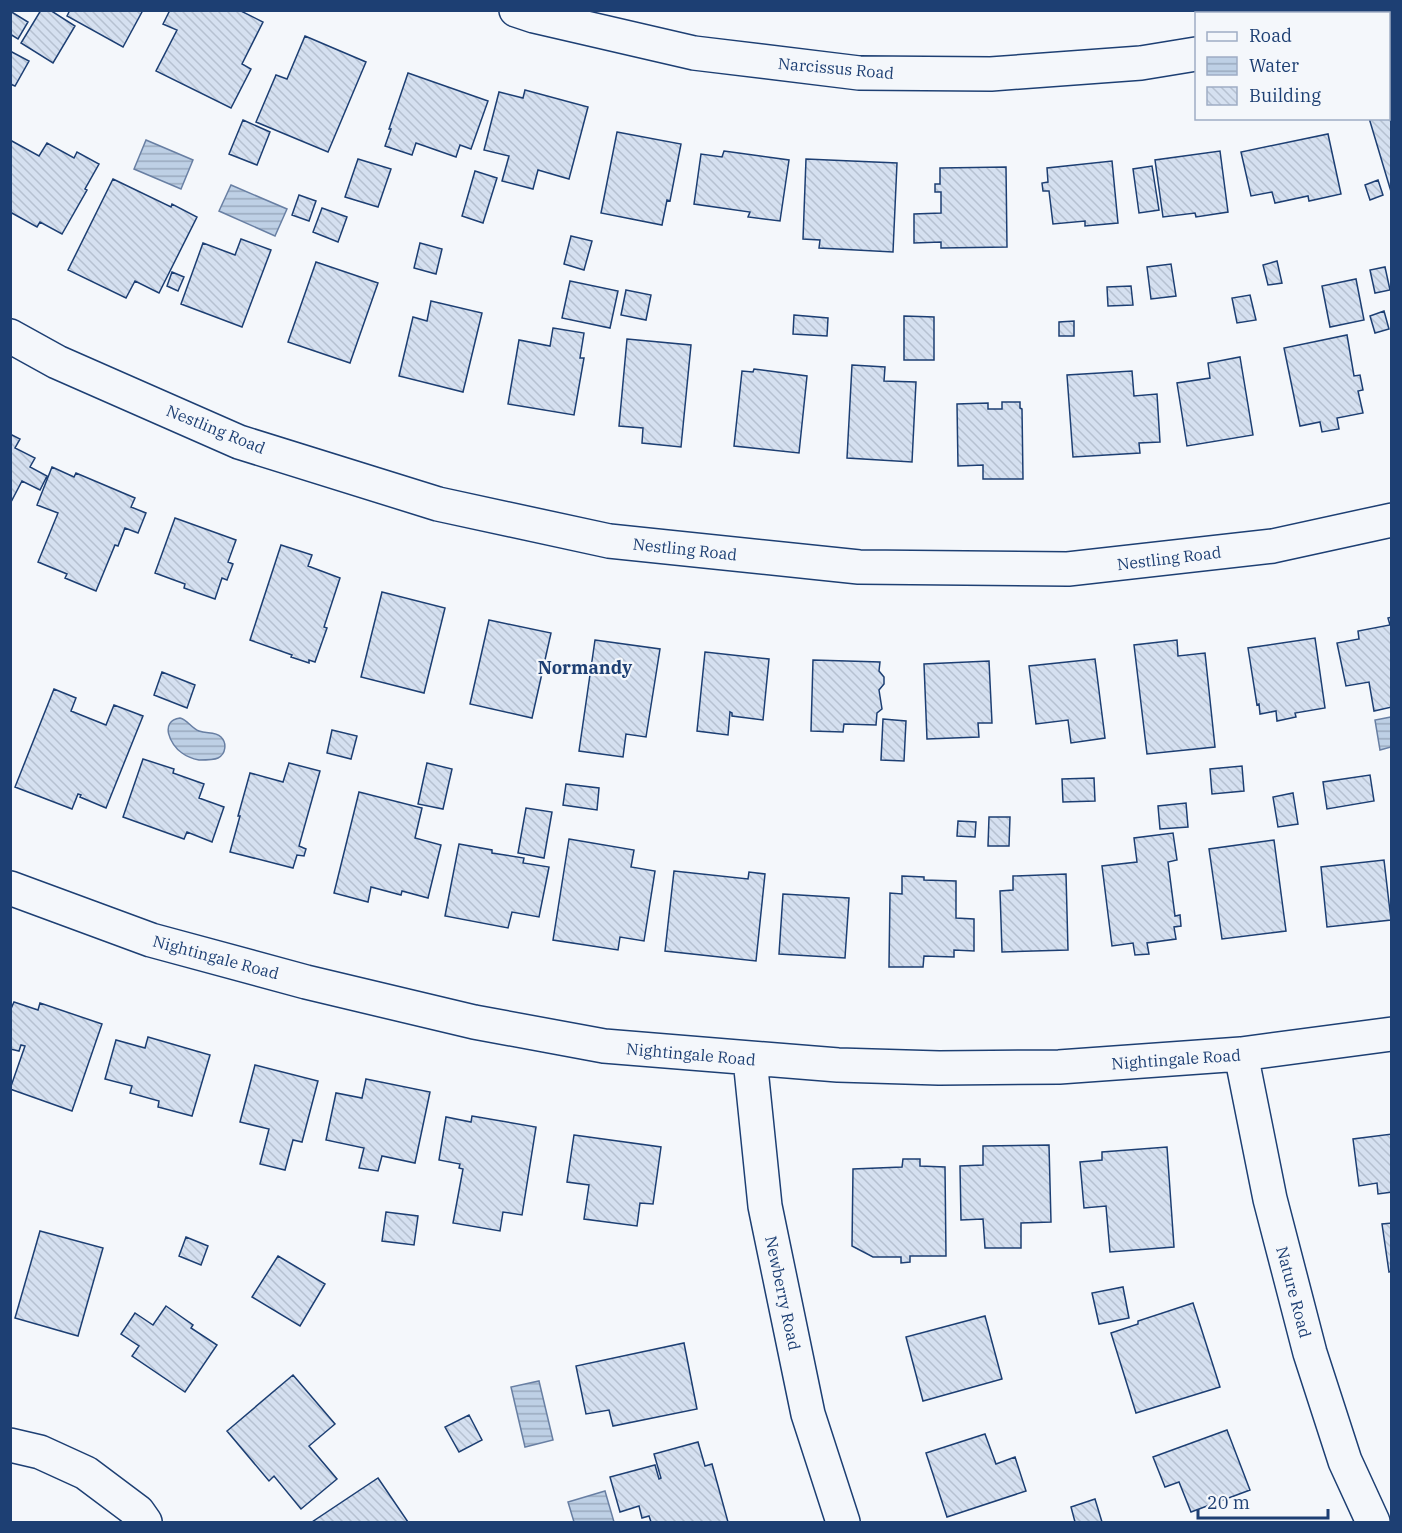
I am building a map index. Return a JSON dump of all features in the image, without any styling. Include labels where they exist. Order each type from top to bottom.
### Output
[{"type":"street","name":"Narcissus Road","points":[[516,10],[694,53],[859,73],[991,74],[1141,63],[1195,54]]},
{"type":"street","name":"Nestling Road","points":[[10,336],[57,362],[239,442],[438,504],[609,542],[859,567],[1068,569],[1273,546],[1392,520]]},
{"type":"street","name":"Nightingale Road","points":[[10,888],[151,940],[474,1022],[604,1046],[838,1065],[961,1068],[1059,1067],[1241,1054],[1392,1034]]},
{"type":"street","name":"Nature Road","points":[[1241,1054],[1270,1199],[1310,1353],[1345,1461],[1373,1522]]},
{"type":"street","name":"Newberry Road","points":[[750,1059],[765,1206],[808,1414],[843,1522]]},
{"type":"street","points":[[10,1445],[40,1452],[86,1473],[138,1512],[145,1522]]},
{"type":"water","points":[[146,140],[193,160],[181,189],[134,169]]},
{"type":"water","points":[[231,185],[287,209],[275,236],[219,211]]},
{"type":"water","points":[[1391,717],[1391,747],[1380,750],[1375,720]]},
{"type":"water","points":[[180,718],[199,731],[221,737],[225,748],[223,754],[214,759],[199,760],[178,749],[171,739],[168,728],[174,720]]},
{"type":"water","points":[[539,1381],[553,1440],[525,1447],[511,1387]]},
{"type":"water","points":[[605,1491],[614,1522],[574,1522],[568,1502]]},
{"type":"building","points":[[41,10],[50,10],[75,26],[53,63],[21,43]]},
{"type":"building","points":[[70,10],[143,10],[123,47],[67,16]]},
{"type":"building","points":[[170,10],[239,10],[263,22],[242,64],[251,69],[231,108],[156,71],[177,30],[163,24]]},
{"type":"building","points":[[10,11],[28,22],[18,39],[10,34]]},
{"type":"building","points":[[305,36],[366,62],[328,152],[256,122],[276,75],[287,79]]},
{"type":"building","points":[[10,51],[29,61],[15,86],[10,84]]},
{"type":"building","points":[[408,73],[488,101],[471,149],[460,145],[456,157],[416,143],[412,155],[385,146]]},
{"type":"building","points":[[525,90],[588,107],[569,179],[538,170],[533,189],[502,181],[509,156],[484,150],[499,92],[523,98]]},
{"type":"building","points":[[1390,110],[1392,110],[1392,195],[1370,120],[1390,120]]},
{"type":"building","points":[[243,120],[270,132],[257,165],[229,154]]},
{"type":"building","points":[[617,132],[681,144],[670,201],[667,200],[662,225],[601,213]]},
{"type":"building","points":[[1328,134],[1341,194],[1309,201],[1308,196],[1275,203],[1272,192],[1251,196],[1241,152]]},
{"type":"building","points":[[10,140],[39,156],[47,143],[74,158],[77,152],[99,164],[62,234],[40,222],[37,227],[10,212]]},
{"type":"building","points":[[724,151],[789,160],[780,221],[748,217],[750,212],[694,204],[701,154],[722,157]]},
{"type":"building","points":[[1220,151],[1228,212],[1196,217],[1195,213],[1163,217],[1155,160]]},
{"type":"building","points":[[358,159],[391,169],[378,207],[345,197]]},
{"type":"building","points":[[806,159],[897,163],[893,252],[819,248],[820,240],[803,239]]},
{"type":"building","points":[[1112,161],[1118,223],[1085,226],[1085,221],[1053,224],[1049,191],[1043,191],[1042,183],[1048,182],[1047,168]]},
{"type":"building","points":[[1152,166],[1159,210],[1139,213],[1133,169]]},
{"type":"building","points":[[1006,167],[1007,247],[941,248],[941,242],[914,243],[914,214],[941,213],[941,192],[935,192],[935,184],[940,184],[940,168]]},
{"type":"building","points":[[475,171],[497,178],[483,223],[462,216]]},
{"type":"building","points":[[113,179],[197,217],[159,293],[135,281],[126,298],[68,270]]},
{"type":"building","points":[[1378,180],[1383,195],[1370,200],[1365,185]]},
{"type":"building","points":[[299,195],[316,201],[309,221],[292,215]]},
{"type":"building","points":[[322,208],[347,217],[338,242],[313,232]]},
{"type":"building","points":[[571,236],[592,241],[584,270],[564,264]]},
{"type":"building","points":[[241,239],[271,250],[242,327],[181,304],[203,243],[235,255]]},
{"type":"building","points":[[420,243],[442,249],[436,274],[414,268]]},
{"type":"building","points":[[1277,261],[1282,283],[1268,285],[1263,265]]},
{"type":"building","points":[[316,262],[378,283],[350,363],[288,342]]},
{"type":"building","points":[[1171,264],[1176,296],[1151,299],[1147,267]]},
{"type":"building","points":[[1385,267],[1390,290],[1375,293],[1370,270]]},
{"type":"building","points":[[172,272],[184,277],[178,291],[167,286]]},
{"type":"building","points":[[1356,279],[1364,320],[1330,327],[1322,286]]},
{"type":"building","points":[[570,281],[618,291],[610,328],[562,318]]},
{"type":"building","points":[[1131,286],[1133,305],[1108,306],[1107,287]]},
{"type":"building","points":[[626,290],[651,295],[646,320],[621,315]]},
{"type":"building","points":[[1250,295],[1256,320],[1237,323],[1232,298]]},
{"type":"building","points":[[431,301],[482,313],[463,392],[399,376],[413,317],[427,321]]},
{"type":"building","points":[[1384,311],[1389,329],[1375,333],[1370,316]]},
{"type":"building","points":[[794,315],[828,318],[827,336],[793,334]]},
{"type":"building","points":[[904,316],[934,317],[934,360],[904,360]]},
{"type":"building","points":[[1074,321],[1074,336],[1059,336],[1059,322]]},
{"type":"building","points":[[553,328],[584,333],[580,358],[584,358],[574,415],[508,404],[519,340],[550,346]]},
{"type":"building","points":[[1347,335],[1354,376],[1360,375],[1363,390],[1358,391],[1363,413],[1337,418],[1339,429],[1322,432],[1320,422],[1300,426],[1284,348]]},
{"type":"building","points":[[627,339],[691,345],[681,447],[642,443],[643,428],[619,426]]},
{"type":"building","points":[[1240,357],[1253,435],[1187,446],[1177,383],[1210,378],[1208,363]]},
{"type":"building","points":[[852,365],[885,367],[884,381],[916,382],[912,462],[847,458]]},
{"type":"building","points":[[754,369],[807,376],[799,453],[734,446],[742,371],[753,372]]},
{"type":"building","points":[[1132,371],[1134,396],[1157,394],[1160,442],[1139,443],[1140,453],[1073,457],[1067,375]]},
{"type":"building","points":[[1002,402],[1020,402],[1022,409],[1023,479],[983,479],[983,465],[958,466],[957,404],[988,403],[988,409],[1002,409]]},
{"type":"building","points":[[10,434],[20,439],[15,448],[35,458],[30,467],[47,476],[40,490],[22,481],[10,504]]},
{"type":"building","points":[[52,467],[74,477],[76,473],[135,498],[131,507],[146,513],[138,533],[125,528],[118,546],[115,545],[96,591],[65,578],[67,574],[38,562],[58,513],[37,505]]},
{"type":"building","points":[[175,518],[236,540],[228,562],[233,564],[227,580],[222,578],[215,599],[184,588],[185,584],[155,573]]},
{"type":"building","points":[[281,545],[312,555],[308,566],[340,578],[324,627],[327,628],[315,662],[309,660],[309,663],[291,657],[292,655],[250,640]]},
{"type":"building","points":[[382,592],[445,608],[424,693],[361,677]]},
{"type":"building","points":[[1392,617],[1392,707],[1374,711],[1369,682],[1346,686],[1337,643],[1359,639],[1358,631],[1390,625],[1388,618]]},
{"type":"building","points":[[489,620],[551,633],[532,718],[470,704]]},
{"type":"building","points":[[1315,638],[1325,708],[1295,713],[1296,717],[1277,721],[1276,711],[1260,714],[1248,648]]},
{"type":"building","points":[[595,640],[660,649],[646,737],[626,734],[623,757],[579,751]]},
{"type":"building","points":[[1177,640],[1178,656],[1205,653],[1215,747],[1147,754],[1134,645]]},
{"type":"building","points":[[705,652],[769,659],[763,720],[732,716],[730,712],[728,735],[697,731]]},
{"type":"building","points":[[1095,659],[1105,738],[1071,743],[1068,720],[1036,724],[1029,666]]},
{"type":"building","points":[[813,660],[880,662],[879,671],[884,677],[884,684],[879,690],[882,709],[877,713],[876,725],[844,724],[843,732],[811,731]]},
{"type":"building","points":[[989,661],[992,723],[978,723],[979,737],[927,739],[924,664]]},
{"type":"building","points":[[162,672],[195,685],[187,708],[154,695]]},
{"type":"building","points":[[54,689],[76,698],[71,711],[106,725],[114,705],[143,716],[106,808],[78,794],[72,809],[15,787]]},
{"type":"building","points":[[883,719],[906,721],[904,761],[881,760]]},
{"type":"building","points":[[332,730],[357,736],[351,759],[327,753]]},
{"type":"building","points":[[143,759],[174,769],[173,773],[204,784],[199,798],[224,807],[212,842],[187,832],[184,839],[123,817]]},
{"type":"building","points":[[289,763],[320,771],[299,846],[306,849],[304,856],[297,855],[293,868],[230,852],[250,773],[283,782]]},
{"type":"building","points":[[427,763],[452,769],[443,809],[418,804]]},
{"type":"building","points":[[1242,766],[1244,791],[1212,794],[1210,769]]},
{"type":"building","points":[[1370,775],[1374,801],[1327,809],[1323,782]]},
{"type":"building","points":[[1094,778],[1095,801],[1063,802],[1062,779]]},
{"type":"building","points":[[566,784],[599,788],[597,810],[563,805]]},
{"type":"building","points":[[359,792],[422,808],[415,838],[441,845],[428,898],[402,891],[401,895],[371,887],[368,902],[334,893]]},
{"type":"building","points":[[1293,793],[1298,824],[1278,827],[1273,797]]},
{"type":"building","points":[[1186,803],[1188,827],[1160,829],[1158,806]]},
{"type":"building","points":[[526,808],[552,812],[544,858],[518,853]]},
{"type":"building","points":[[989,817],[1010,817],[1009,846],[988,846]]},
{"type":"building","points":[[958,821],[976,822],[975,837],[957,836]]},
{"type":"building","points":[[1173,833],[1177,860],[1168,862],[1175,916],[1180,915],[1181,926],[1174,927],[1176,939],[1147,943],[1149,954],[1135,955],[1133,943],[1112,946],[1102,866],[1137,862],[1134,838]]},
{"type":"building","points":[[569,839],[634,850],[631,867],[655,871],[644,941],[620,937],[618,950],[553,940]]},
{"type":"building","points":[[1274,840],[1286,931],[1222,939],[1209,849]]},
{"type":"building","points":[[459,844],[492,850],[492,853],[524,858],[523,863],[549,867],[539,917],[512,912],[508,928],[445,916]]},
{"type":"building","points":[[1384,860],[1391,920],[1327,927],[1321,867]]},
{"type":"building","points":[[674,871],[748,879],[749,872],[765,874],[756,961],[665,951]]},
{"type":"building","points":[[1066,874],[1068,950],[1002,952],[1000,891],[1013,890],[1013,876]]},
{"type":"building","points":[[902,876],[924,877],[924,880],[956,881],[956,918],[974,919],[974,951],[954,950],[954,957],[924,956],[923,967],[889,967],[890,893],[902,894]]},
{"type":"building","points":[[783,894],[849,898],[845,958],[779,954]]},
{"type":"building","points":[[14,1002],[38,1010],[40,1003],[102,1024],[72,1111],[10,1089],[25,1046],[21,1045],[19,1051],[10,1049],[10,1011]]},
{"type":"building","points":[[148,1037],[210,1055],[192,1116],[158,1107],[159,1101],[130,1093],[132,1086],[105,1079],[116,1040],[145,1048]]},
{"type":"building","points":[[255,1065],[318,1081],[302,1142],[293,1140],[285,1170],[260,1164],[269,1129],[240,1122]]},
{"type":"building","points":[[366,1079],[430,1092],[415,1163],[382,1156],[378,1171],[359,1168],[364,1148],[326,1140],[336,1093],[362,1098]]},
{"type":"building","points":[[472,1116],[536,1127],[522,1215],[503,1212],[500,1231],[453,1223],[463,1169],[459,1168],[460,1164],[439,1160],[446,1117],[471,1122]]},
{"type":"building","points":[[1392,1134],[1392,1192],[1378,1194],[1377,1183],[1359,1186],[1353,1139]]},
{"type":"building","points":[[574,1135],[661,1147],[653,1204],[640,1203],[637,1226],[584,1219],[589,1185],[567,1182]]},
{"type":"building","points":[[1049,1145],[1051,1222],[1021,1223],[1021,1248],[985,1248],[983,1219],[961,1220],[960,1166],[983,1165],[983,1146]]},
{"type":"building","points":[[1167,1147],[1174,1247],[1110,1252],[1106,1206],[1084,1208],[1080,1162],[1102,1160],[1102,1152]]},
{"type":"building","points":[[903,1159],[920,1159],[920,1166],[945,1167],[946,1256],[910,1256],[910,1262],[901,1263],[901,1257],[873,1257],[852,1246],[853,1169],[902,1167]]},
{"type":"building","points":[[386,1212],[418,1216],[414,1245],[382,1241]]},
{"type":"building","points":[[1392,1223],[1392,1271],[1389,1272],[1382,1224]]},
{"type":"building","points":[[40,1231],[103,1248],[78,1336],[15,1318]]},
{"type":"building","points":[[186,1237],[208,1246],[201,1265],[179,1256]]},
{"type":"building","points":[[278,1256],[325,1284],[300,1326],[252,1297]]},
{"type":"building","points":[[1123,1287],[1129,1318],[1099,1324],[1092,1293]]},
{"type":"building","points":[[1193,1303],[1220,1387],[1136,1413],[1111,1333],[1138,1324],[1138,1321]]},
{"type":"building","points":[[166,1306],[193,1325],[191,1328],[217,1345],[185,1392],[132,1356],[139,1346],[121,1334],[135,1313],[153,1325]]},
{"type":"building","points":[[985,1316],[1002,1379],[923,1401],[906,1337]]},
{"type":"building","points":[[684,1343],[697,1409],[613,1426],[609,1410],[586,1414],[576,1366]]},
{"type":"building","points":[[293,1375],[335,1424],[309,1446],[337,1479],[301,1509],[274,1476],[269,1481],[227,1431]]},
{"type":"building","points":[[469,1415],[482,1440],[459,1452],[445,1427]]},
{"type":"building","points":[[1227,1430],[1250,1490],[1191,1512],[1179,1482],[1165,1487],[1153,1457]]},
{"type":"building","points":[[985,1434],[996,1464],[1015,1457],[1026,1491],[947,1517],[926,1453]]},
{"type":"building","points":[[698,1442],[705,1466],[712,1464],[728,1522],[651,1522],[649,1516],[642,1518],[639,1506],[620,1512],[610,1477],[655,1465],[659,1479],[661,1478],[654,1454]]},
{"type":"building","points":[[378,1478],[408,1522],[312,1522]]},
{"type":"building","points":[[1095,1499],[1102,1522],[1075,1522],[1071,1507]]},
{"type":"district","name":"Normandy","points":[[585,667]]}]
